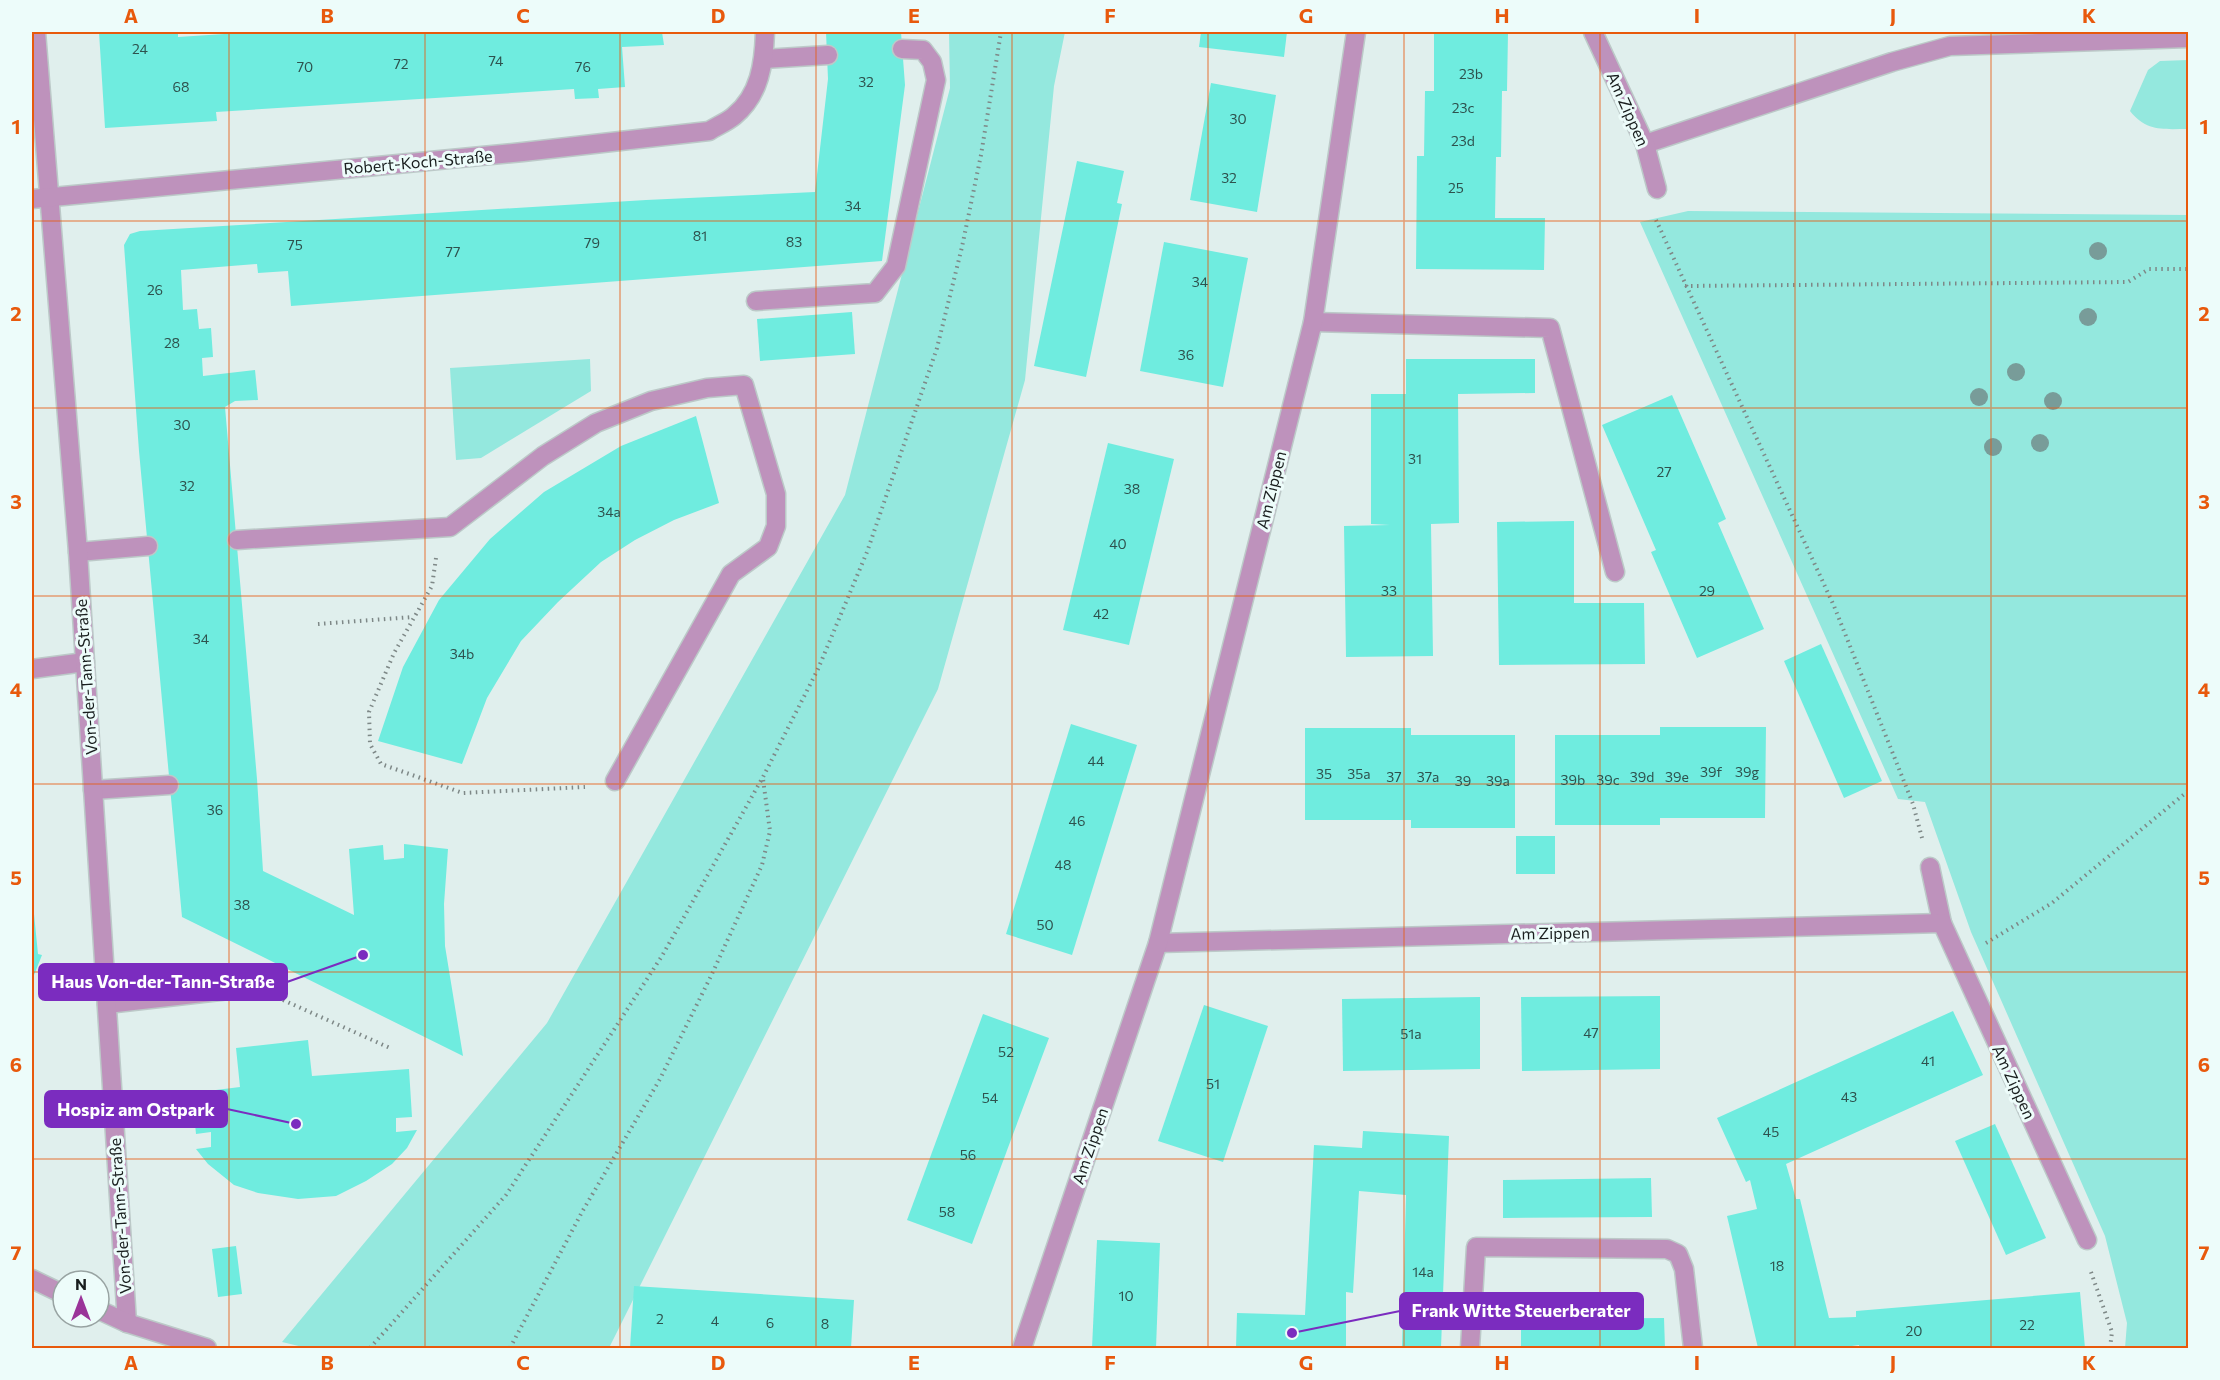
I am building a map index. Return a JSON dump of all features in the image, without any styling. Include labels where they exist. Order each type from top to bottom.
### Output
[{"type":"street","name":"Von-der-Tann-Straße","points":[[36,32],[40,198],[78,552],[127,1323]]},
{"type":"street","name":"Robert-Koch-Straße","points":[[40,198],[511,154],[709,131],[734,116],[755,91],[764,59],[765,32]]},
{"type":"street","name":"Am Zippen","points":[[1022,1348],[1158,943],[1313,322],[1356,32]]},
{"type":"street","name":"Am Zippen","points":[[1593,32],[1645,144],[1657,189]]},
{"type":"street","points":[[1645,144],[1892,62],[1950,46],[2188,38]]},
{"type":"street","points":[[756,301],[875,293],[896,266],[936,80],[932,62],[923,50],[902,49]]},
{"type":"street","points":[[764,59],[828,55]]},
{"type":"street","points":[[1313,322],[1551,328],[1615,572]]},
{"type":"street","points":[[237,540],[450,527],[543,456],[596,423],[651,401],[707,388],[744,385],[776,494],[776,526],[768,547],[731,574],[615,781]]},
{"type":"street","points":[[78,552],[148,546]]},
{"type":"street","points":[[32,669],[85,662]]},
{"type":"street","points":[[93,790],[169,785]]},
{"type":"street","name":"Am Zippen","points":[[1930,867],[1942,923],[2087,1240]]},
{"type":"street","name":"Am Zippen","points":[[1158,943],[1942,923]]},
{"type":"street","points":[[107,1004],[255,987]]},
{"type":"street","points":[[1470,1348],[1476,1247],[1667,1249],[1678,1254],[1684,1269],[1693,1348]]},
{"type":"street","points":[[32,1279],[51,1288]]},
{"type":"street","points":[[111,1316],[127,1323],[207,1348]]},
{"type":"path","points":[[370,1348],[506,1195],[662,956],[763,777],[818,669],[867,552],[937,348],[962,247],[981,155],[1001,32]]},
{"type":"path","points":[[1657,189],[1650,207],[1834,606],[1913,804],[1930,867]]},
{"type":"path","points":[[1685,286],[2128,282],[2149,269],[2188,269]]},
{"type":"path","points":[[436,528],[437,550],[432,586],[394,653],[369,712],[370,744],[381,764],[463,794],[595,787],[615,781]]},
{"type":"path","points":[[318,624],[414,617]]},
{"type":"path","points":[[510,1348],[582,1212],[660,1079],[762,865],[770,831],[763,777]]},
{"type":"path","points":[[1959,960],[2052,903],[2188,791]]},
{"type":"path","points":[[255,987],[390,1048]]},
{"type":"path","points":[[2087,1240],[2090,1268],[2112,1332],[2110,1348]]},
{"type":"shaded area","points":[[949,32],[1065,32],[1054,86],[1025,380],[938,689],[609,1348],[307,1348],[282,1342],[547,1023],[845,495],[950,88]]},
{"type":"shaded area","points":[[2188,60],[2188,129],[2156,128],[2136,118],[2130,111],[2148,70],[2160,61]]},
{"type":"shaded area","points":[[1688,211],[2188,215],[2188,1348],[2125,1348],[2127,1323],[2105,1236],[1971,932],[1925,802],[1898,799],[1640,222]]},
{"type":"shaded area","points":[[590,359],[591,391],[481,458],[456,460],[450,368]]},
{"type":"building","points":[[99,32],[178,32],[178,37],[255,32],[662,32],[664,45],[622,47],[625,87],[598,89],[599,98],[575,99],[574,89],[216,112],[217,121],[105,128]]},
{"type":"building","points":[[826,32],[901,32],[905,85],[882,261],[291,306],[288,271],[258,273],[257,264],[181,270],[183,310],[197,309],[199,329],[211,328],[213,357],[202,358],[203,376],[255,370],[258,400],[235,401],[225,407],[263,871],[354,915],[349,849],[383,845],[384,860],[404,858],[404,844],[448,849],[444,904],[445,946],[463,1056],[182,917],[139,451],[124,245],[130,234],[140,231],[815,192],[828,79]]},
{"type":"building","points":[[1201,32],[1287,32],[1284,57],[1199,47]]},
{"type":"building","points":[[1434,32],[1508,32],[1507,91],[1502,91],[1501,157],[1496,157],[1495,218],[1545,218],[1544,270],[1416,269],[1417,156],[1424,156],[1425,91],[1434,91]]},
{"type":"building","points":[[1211,83],[1276,95],[1257,212],[1190,200]]},
{"type":"building","points":[[1077,161],[1124,171],[1117,203],[1122,204],[1086,377],[1034,366]]},
{"type":"building","points":[[1164,242],[1248,258],[1223,387],[1140,371]]},
{"type":"building","points":[[852,312],[855,354],[760,361],[757,319]]},
{"type":"building","points":[[1406,359],[1535,359],[1535,393],[1458,394],[1459,523],[1431,524],[1433,656],[1346,657],[1344,526],[1390,525],[1371,524],[1371,394],[1406,394]]},
{"type":"building","points":[[1672,395],[1726,519],[1718,523],[1764,629],[1697,658],[1651,552],[1656,550],[1602,425]]},
{"type":"building","points":[[696,416],[719,503],[674,520],[635,540],[601,562],[558,602],[521,641],[487,698],[462,764],[378,741],[403,667],[439,600],[490,539],[544,492],[621,446]]},
{"type":"building","points":[[1108,443],[1174,459],[1129,645],[1063,630]]},
{"type":"building","points":[[1574,521],[1574,603],[1644,603],[1645,664],[1499,665],[1497,522]]},
{"type":"building","points":[[1821,644],[1882,781],[1844,798],[1784,661]]},
{"type":"building","points":[[1071,724],[1137,745],[1072,955],[1006,934]]},
{"type":"building","points":[[1660,727],[1766,727],[1765,818],[1660,818],[1660,825],[1555,825],[1555,735],[1660,735]]},
{"type":"building","points":[[1305,728],[1411,728],[1411,735],[1515,735],[1515,828],[1411,828],[1411,820],[1305,820]]},
{"type":"building","points":[[1516,836],[1555,836],[1555,874],[1516,874]]},
{"type":"building","points":[[32,904],[38,954],[42,955],[32,980]]},
{"type":"building","points":[[1660,996],[1660,1069],[1522,1071],[1521,997]]},
{"type":"building","points":[[1480,997],[1480,1069],[1343,1071],[1342,999]]},
{"type":"building","points":[[1204,1005],[1268,1026],[1223,1162],[1158,1141]]},
{"type":"building","points":[[1953,1011],[1983,1075],[1786,1164],[1796,1199],[1800,1199],[1829,1318],[1856,1317],[1856,1311],[2080,1292],[2085,1348],[1859,1348],[1859,1345],[1838,1348],[1758,1348],[1727,1216],[1757,1209],[1750,1180],[1746,1182],[1717,1118]]},
{"type":"building","points":[[983,1014],[1049,1038],[972,1244],[907,1220]]},
{"type":"building","points":[[308,1040],[312,1076],[409,1069],[412,1117],[396,1118],[396,1132],[417,1130],[407,1148],[392,1164],[366,1181],[336,1196],[298,1199],[258,1193],[234,1185],[208,1164],[196,1149],[211,1147],[211,1132],[196,1134],[192,1093],[240,1087],[236,1048]]},
{"type":"building","points":[[1995,1124],[2046,1238],[2006,1255],[1955,1141]]},
{"type":"building","points":[[1363,1131],[1449,1136],[1441,1348],[1402,1348],[1406,1195],[1359,1191],[1353,1293],[1346,1292],[1346,1348],[1236,1348],[1237,1313],[1305,1315],[1314,1145],[1362,1148]]},
{"type":"building","points":[[1651,1178],[1652,1217],[1503,1218],[1503,1180]]},
{"type":"building","points":[[1097,1240],[1160,1243],[1156,1348],[1092,1348]]},
{"type":"building","points":[[236,1246],[242,1294],[218,1297],[212,1249]]},
{"type":"building","points":[[634,1286],[854,1300],[851,1348],[630,1348]]},
{"type":"building","points":[[1664,1318],[1665,1348],[1521,1348],[1521,1319]]},
{"type":"place","name":"Haus Von-der-Tann-Straße","points":[[363,955]]},
{"type":"place","name":"Hospiz am Ostpark","points":[[296,1124]]},
{"type":"place","name":"Frank Witte Steuerberater","points":[[1292,1333]]}]
